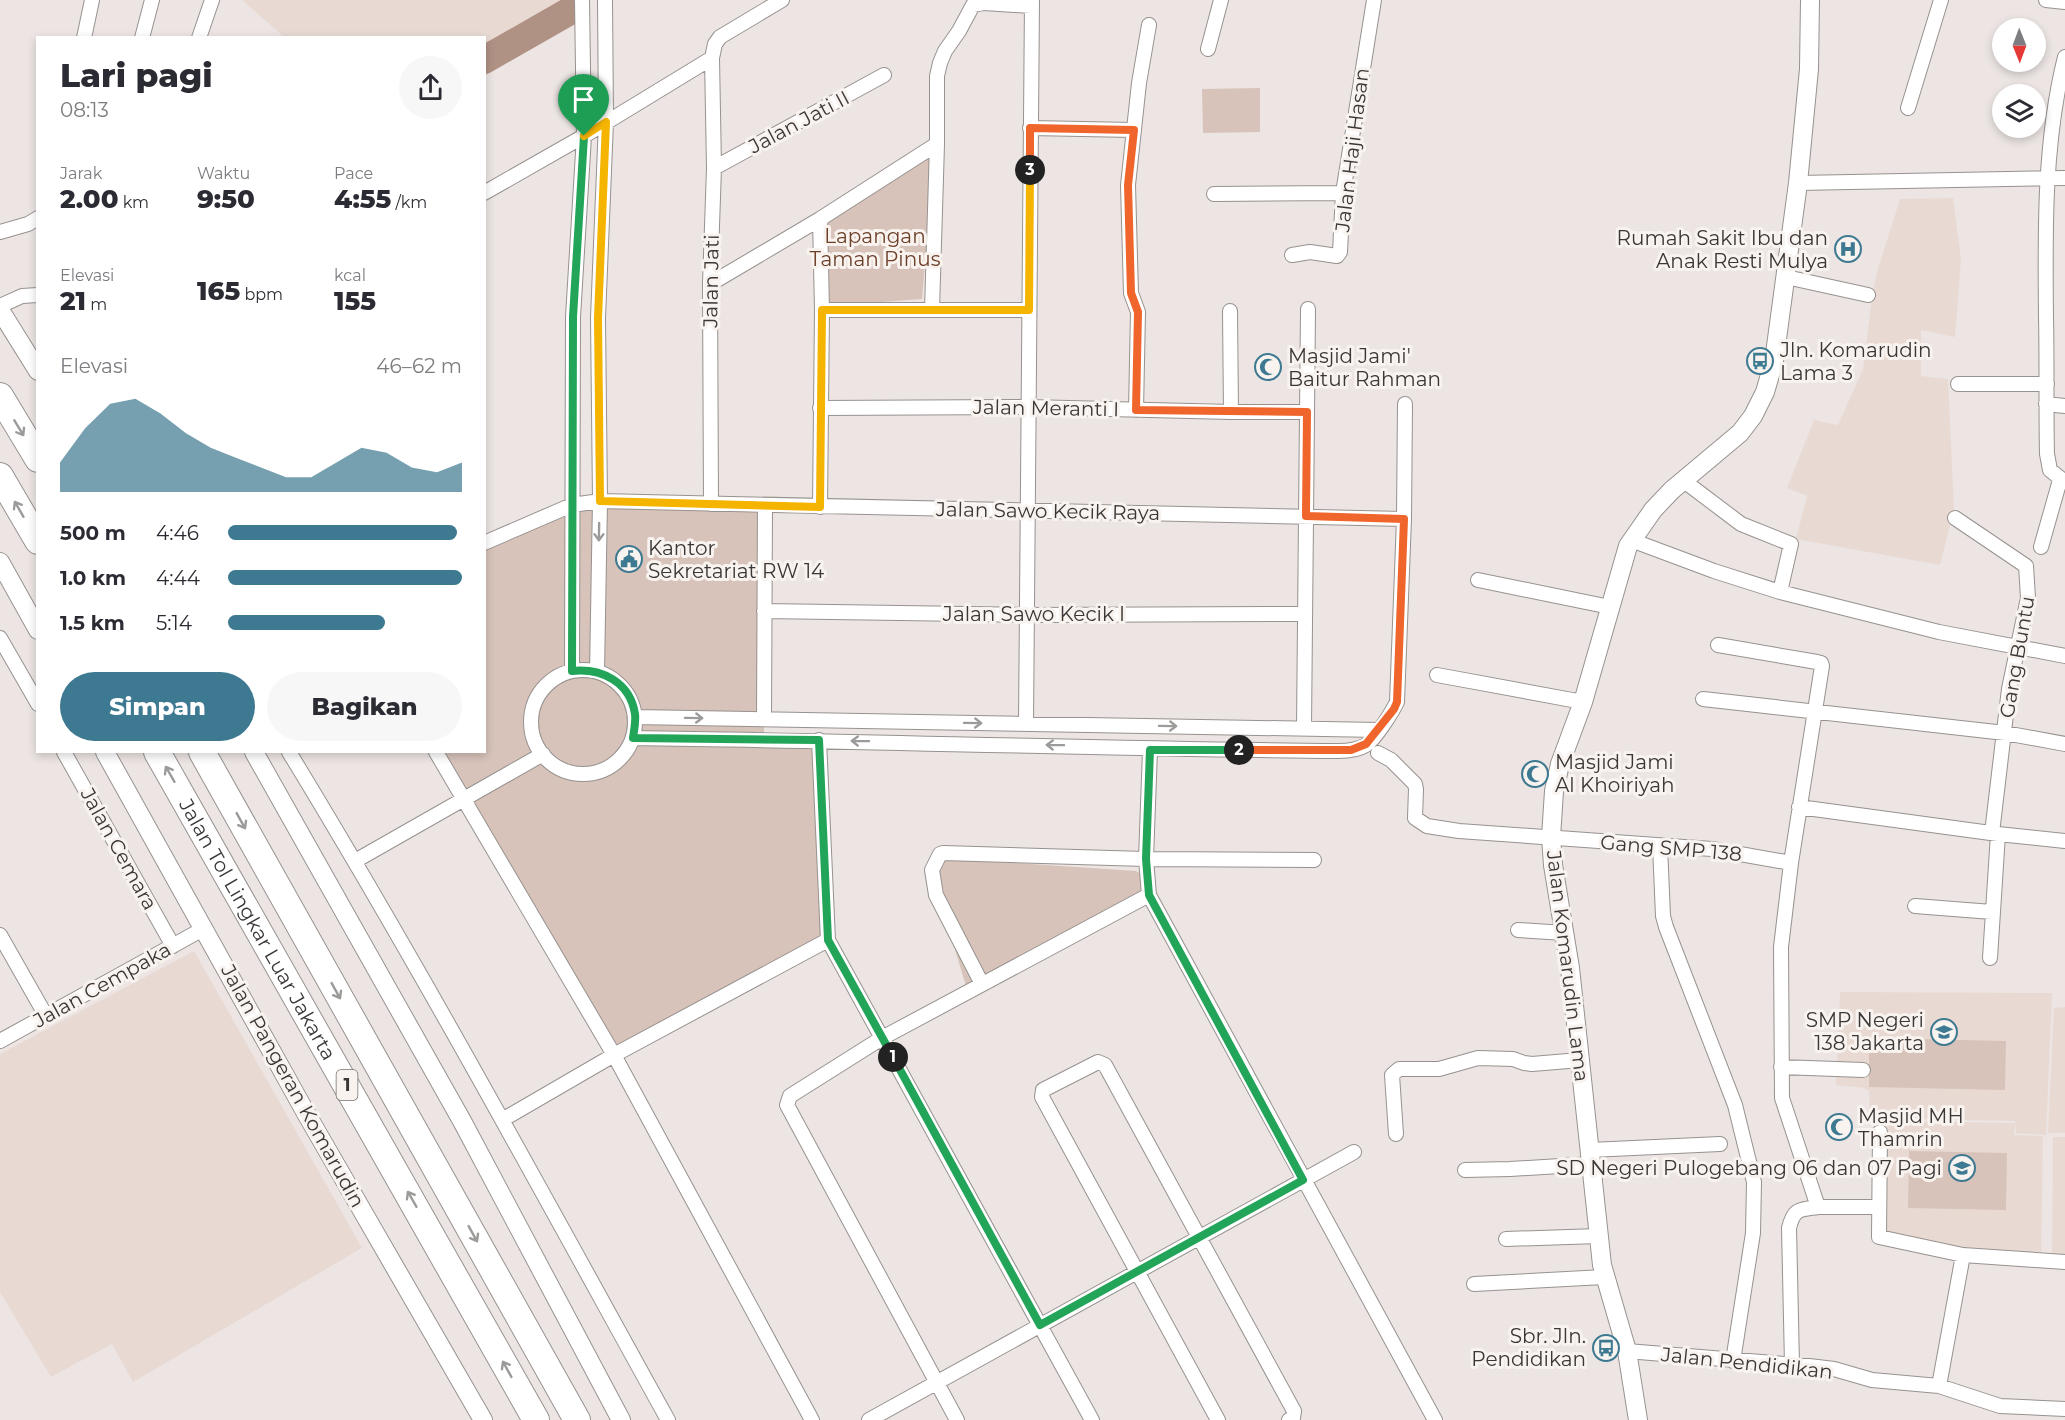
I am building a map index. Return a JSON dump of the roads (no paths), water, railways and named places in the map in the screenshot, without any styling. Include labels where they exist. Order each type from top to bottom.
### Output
[{"type":"highway","points":[[0,396],[36,456]]},
{"type":"highway","points":[[0,476],[36,538]]},
{"type":"highway","name":"Jalan Tol Lingkar Luar Jakarta","points":[[158,753],[536,1420]]},
{"type":"highway","name":"Jalan Tol Lingkar Luar Jakarta","points":[[203,753],[577,1420]]},
{"type":"street","points":[[84,36],[92,0]]},
{"type":"street","points":[[143,36],[152,0]]},
{"type":"street","points":[[200,36],[212,0]]},
{"type":"street","points":[[572,671],[573,317],[584,136],[582,0]]},
{"type":"street","points":[[597,672],[600,501],[598,318],[606,122],[605,0]]},
{"type":"street","name":"Jalan Jati","points":[[711,504],[710,284],[714,168],[712,58],[715,44],[720,37],[782,0]]},
{"type":"street","points":[[1208,49],[1221,0]]},
{"type":"street","name":"Jalan Haji Hasan","points":[[1292,255],[1310,252],[1337,256],[1340,252],[1343,193],[1374,0]]},
{"type":"street","name":"Jalan Komarudin Lama","points":[[1638,1420],[1627,1351],[1604,1277],[1565,933],[1552,865],[1551,837],[1556,779],[1584,702],[1631,540],[1653,510],[1672,490],[1740,433],[1754,416],[1760,404],[1774,361],[1798,183],[1809,69],[1810,0]]},
{"type":"street","points":[[1908,108],[1941,0]]},
{"type":"street","points":[[2046,0],[2065,2]]},
{"type":"street","points":[[932,310],[938,144],[937,76],[940,63],[974,5],[1031,3],[1026,724]]},
{"type":"street","points":[[1136,410],[1138,312],[1131,293],[1128,185],[1139,83],[1149,25]]},
{"type":"street","points":[[2041,547],[2063,481],[2050,470],[2049,462],[2046,404],[2047,177],[2059,81],[2065,57]]},
{"type":"street","points":[[486,192],[584,136],[712,58]]},
{"type":"street","name":"Jalan Jati II","points":[[714,168],[884,75]]},
{"type":"street","points":[[1030,128],[1134,130]]},
{"type":"street","points":[[710,284],[820,219],[938,144]]},
{"type":"street","points":[[1798,183],[2065,178]]},
{"type":"street","points":[[1214,194],[1343,193]]},
{"type":"street","points":[[0,232],[28,224],[36,219]]},
{"type":"street","points":[[820,219],[822,310],[820,507]]},
{"type":"street","points":[[1786,277],[1868,294]]},
{"type":"street","points":[[36,295],[22,296],[0,308],[36,368]]},
{"type":"street","points":[[1304,728],[1308,309]]},
{"type":"street","points":[[822,310],[1029,310]]},
{"type":"street","points":[[1230,311],[1231,412]]},
{"type":"street","points":[[573,317],[598,318]]},
{"type":"street","points":[[1958,384],[2047,384]]},
{"type":"street","points":[[633,738],[932,742],[1150,750],[1351,750],[1366,744],[1397,702],[1404,519],[1405,404]]},
{"type":"street","points":[[2046,404],[2065,406]]},
{"type":"street","name":"Jalan Meranti I","points":[[820,408],[1028,407],[1307,412]]},
{"type":"street","points":[[1684,481],[1742,524],[1791,544],[1780,592]]},
{"type":"street","name":"Jalan Sawo Kecik Raya","points":[[486,542],[572,505],[600,501],[1404,519]]},
{"type":"street","points":[[764,719],[765,506]]},
{"type":"street","name":"Gang Buntu","points":[[1955,518],[2026,566],[2028,598],[2009,689],[1995,834],[1990,957]]},
{"type":"street","points":[[1631,540],[1714,571],[1780,592],[1939,632],[2065,656]]},
{"type":"street","points":[[0,562],[36,626]]},
{"type":"street","points":[[1478,580],[1610,607]]},
{"type":"street","name":"Jalan Sawo Kecik I","points":[[764,611],[1027,615],[1304,614]]},
{"type":"street","points":[[0,638],[36,701]]},
{"type":"street","points":[[1718,645],[1821,663],[1822,666],[1799,807],[1781,947],[1782,1098],[1818,1208]]},
{"type":"street","points":[[572,671],[597,672],[613,679],[629,697],[635,717],[633,738],[622,756],[605,769],[595,772],[567,771],[550,761],[543,754],[532,734],[532,710],[536,699],[551,681],[572,671]]},
{"type":"street","points":[[1437,675],[1584,702]]},
{"type":"street","points":[[1703,699],[2005,733],[2065,744]]},
{"type":"street","points":[[635,717],[1378,730]]},
{"type":"street","points":[[932,722],[932,742]]},
{"type":"street","points":[[1097,725],[1097,747]]},
{"type":"street","points":[[819,740],[828,940],[1092,1420]]},
{"type":"street","points":[[1150,750],[1146,859],[1149,895],[1435,1420]]},
{"type":"street","name":"Jalan Cemara","points":[[65,753],[173,946]]},
{"type":"street","name":"Jalan Pangeran Komarudin","points":[[106,753],[312,1123],[483,1420]]},
{"type":"street","points":[[255,753],[462,1121],[621,1420]]},
{"type":"street","points":[[290,753],[355,861],[502,1120],[668,1420]]},
{"type":"street","points":[[437,753],[614,1055],[812,1420]]},
{"type":"street","name":"Gang SMP 138","points":[[1378,753],[1391,760],[1415,784],[1414,815],[1418,822],[1427,826],[1459,831],[1712,849],[1791,863]]},
{"type":"street","points":[[355,861],[543,754]]},
{"type":"street","points":[[1799,807],[1995,834],[2065,841]]},
{"type":"street","points":[[1660,846],[1663,916],[1666,927],[1735,1105],[1754,1182],[1753,1233],[1733,1361]]},
{"type":"street","points":[[982,984],[936,895],[932,870],[940,854],[1314,860]]},
{"type":"street","points":[[957,1420],[787,1105],[790,1096],[882,1038],[1149,895]]},
{"type":"street","points":[[1915,906],[1992,912]]},
{"type":"street","name":"Jalan Cempaka","points":[[0,1041],[203,930]]},
{"type":"street","points":[[1518,930],[1565,933]]},
{"type":"street","points":[[0,935],[46,1016]]},
{"type":"street","points":[[502,1120],[614,1055],[828,940]]},
{"type":"street","points":[[1396,1134],[1392,1075],[1399,1069],[1439,1069],[1478,1058],[1513,1059],[1532,1064],[1580,1060]]},
{"type":"street","points":[[1218,1420],[1139,1271],[1042,1097],[1043,1090],[1098,1062],[1103,1063],[1294,1411],[1295,1415],[1289,1420]]},
{"type":"street","points":[[1781,1067],[1863,1070]]},
{"type":"street","points":[[1880,1132],[1878,1235],[1881,1239],[1963,1255],[2065,1262]]},
{"type":"street","points":[[1465,1170],[1510,1169],[1591,1157],[1720,1144]]},
{"type":"street","points":[[869,1420],[1354,1152]]},
{"type":"street","points":[[1792,1365],[1789,1228],[1792,1215],[1797,1211],[1818,1208],[1878,1208]]},
{"type":"street","points":[[1506,1239],[1599,1236]]},
{"type":"street","points":[[1939,1386],[1963,1255]]},
{"type":"street","points":[[1474,1284],[1604,1277]]},
{"type":"street","name":"Jalan Pendidikan","points":[[1627,1351],[1733,1361],[1763,1361],[1833,1370],[1872,1380],[1939,1386],[2000,1406],[2063,1413]]},
{"type":"waterway","points":[[486,59],[568,12]]},
{"type":"place","name":"Rumah Sakit Ibu dan Anak Resti Mulya","points":[[1848,249]]},
{"type":"place","name":"Jln. Komarudin Lama 3","points":[[1760,361]]},
{"type":"place","name":"Masjid Jami' Baitur Rahman","points":[[1268,367]]},
{"type":"place","name":"Kantor Sekretariat RW 14","points":[[629,559]]},
{"type":"place","name":"Masjid Jami Al Khoiriyah","points":[[1535,774]]},
{"type":"place","name":"SMP Negeri 138 Jakarta","points":[[1944,1032]]},
{"type":"place","name":"Masjid MH Thamrin","points":[[1839,1127]]},
{"type":"place","name":"SD Negeri Pulogebang 06 dan 07 Pagi","points":[[1962,1168]]},
{"type":"place","name":"Sbr. Jln. Pendidikan","points":[[1606,1348]]},
{"type":"park label","name":"Lapangan Taman Pinus","points":[[875,248]]}]
